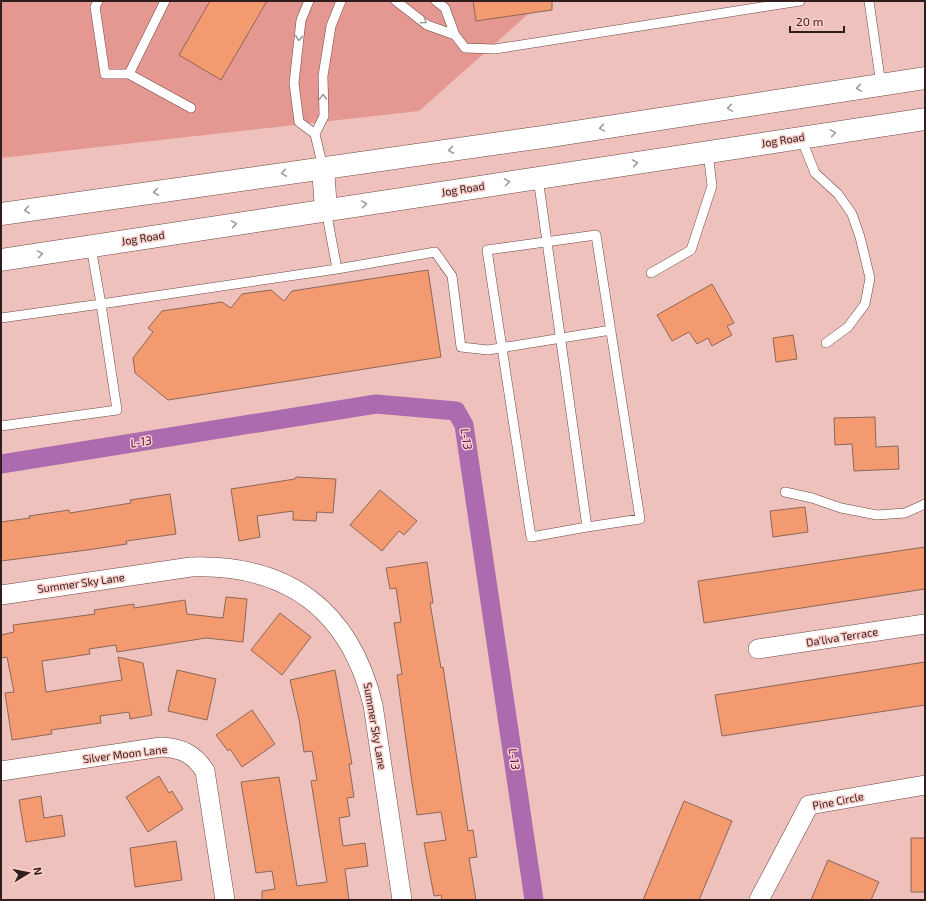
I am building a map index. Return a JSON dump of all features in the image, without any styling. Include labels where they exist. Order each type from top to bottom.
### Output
[{"type":"main road","points":[[1,214],[550,136],[925,78]]},
{"type":"main road","name":"Jog Road","points":[[1,260],[925,118]]},
{"type":"main road","points":[[323,168],[326,210]]},
{"type":"street","name":"Summer Sky Lane","points":[[1,594],[191,567],[217,566],[244,570],[269,577],[304,596],[325,612],[342,632],[356,655],[367,679],[373,705],[402,900]]},
{"type":"street","name":"Da'liva Terrace","points":[[758,649],[925,624]]},
{"type":"street","name":"Silver Moon Lane","points":[[1,771],[161,747],[175,748],[188,752],[198,760],[205,771],[225,900]]},
{"type":"street","name":"Pine Circle","points":[[759,900],[809,805],[925,785]]},
{"type":"lane","points":[[98,1],[95,7],[105,74],[129,74],[191,108]]},
{"type":"lane","points":[[129,74],[166,1]]},
{"type":"lane","points":[[309,1],[301,20],[294,83],[299,122],[315,134]]},
{"type":"lane","points":[[323,168],[315,134],[324,116],[322,76],[331,26],[342,1]]},
{"type":"lane","points":[[396,1],[427,25],[455,35]]},
{"type":"lane","points":[[436,1],[445,8],[455,35],[465,48],[495,49],[800,1]]},
{"type":"lane","points":[[869,1],[881,85]]},
{"type":"lane","points":[[801,138],[815,173],[838,194],[852,214],[860,237],[870,278],[865,304],[848,327],[826,343]]},
{"type":"lane","points":[[651,273],[691,250],[712,186],[708,152]]},
{"type":"lane","points":[[538,178],[587,527]]},
{"type":"lane","points":[[326,210],[337,268]]},
{"type":"lane","points":[[596,235],[611,330],[640,519],[531,537],[487,250],[596,235]]},
{"type":"lane","points":[[1,426],[117,410],[91,246]]},
{"type":"lane","points":[[1,318],[435,252],[452,276],[461,347],[488,350],[611,330]]},
{"type":"lane","points":[[785,492],[812,498],[841,508],[877,515],[905,513],[925,504]]},
{"type":"shaded area","points":[[1,1],[543,1],[419,111],[1,158]]},
{"type":"building","points":[[210,1],[267,1],[221,80],[179,55]]},
{"type":"building","points":[[473,1],[552,1],[552,10],[476,21]]},
{"type":"building","points":[[428,270],[441,357],[168,400],[135,373],[133,358],[153,332],[148,328],[162,311],[222,302],[231,308],[242,294],[271,290],[284,301],[292,291]]},
{"type":"building","points":[[712,284],[734,323],[727,326],[732,335],[712,346],[708,338],[697,344],[689,332],[672,341],[657,315]]},
{"type":"building","points":[[793,335],[797,359],[776,362],[773,338]]},
{"type":"building","points":[[875,417],[876,447],[898,446],[899,469],[854,471],[852,444],[835,445],[834,418]]},
{"type":"building","points":[[296,477],[336,479],[333,513],[317,512],[316,521],[293,520],[293,511],[257,516],[260,537],[239,541],[231,489],[295,479]]},
{"type":"building","points":[[380,490],[417,521],[404,535],[399,531],[382,551],[350,525]]},
{"type":"building","points":[[170,494],[176,534],[126,541],[127,544],[1,561],[1,522],[69,510],[70,513],[131,503],[130,500]]},
{"type":"building","points":[[805,507],[808,532],[773,537],[770,511]]},
{"type":"building","points":[[925,547],[925,589],[704,623],[698,581]]},
{"type":"building","points":[[427,562],[433,603],[430,603],[441,668],[443,667],[468,831],[473,830],[477,857],[469,858],[476,900],[442,900],[441,895],[434,896],[424,843],[446,840],[441,812],[417,815],[411,776],[397,675],[402,674],[394,623],[401,622],[396,588],[390,589],[386,568]]},
{"type":"building","points":[[226,597],[247,599],[243,642],[206,638],[117,652],[116,645],[89,649],[90,654],[42,661],[46,692],[122,680],[118,657],[143,663],[152,715],[130,719],[129,712],[100,716],[101,723],[51,730],[52,734],[12,740],[5,693],[14,692],[7,657],[1,658],[1,635],[14,632],[13,625],[95,614],[94,610],[134,604],[134,608],[185,600],[187,614],[223,618]]},
{"type":"building","points":[[280,613],[311,637],[282,675],[251,650]]},
{"type":"building","points":[[925,662],[925,705],[722,736],[715,695]]},
{"type":"building","points":[[177,670],[216,679],[207,720],[168,711]]},
{"type":"building","points":[[335,670],[352,764],[349,764],[354,797],[347,798],[350,816],[339,818],[343,846],[365,843],[368,866],[345,869],[349,900],[262,900],[262,891],[275,889],[272,871],[256,873],[241,782],[279,777],[297,886],[327,882],[311,781],[317,780],[312,751],[304,752],[299,719],[290,680]]},
{"type":"building","points":[[252,710],[275,744],[242,767],[230,749],[228,751],[216,735]]},
{"type":"building","points":[[159,776],[169,793],[172,791],[183,809],[148,832],[126,797]]},
{"type":"building","points":[[41,796],[44,818],[62,815],[65,836],[26,842],[19,800]]},
{"type":"building","points":[[684,801],[732,821],[699,900],[643,900]]},
{"type":"building","points":[[911,838],[925,838],[925,892],[911,892]]},
{"type":"building","points":[[176,841],[182,880],[135,887],[130,848]]},
{"type":"building","points":[[828,860],[879,882],[871,900],[811,900]]},
{"type":"waterway","name":"L-13","points":[[1,464],[376,404],[456,411],[464,425],[534,900]]}]
